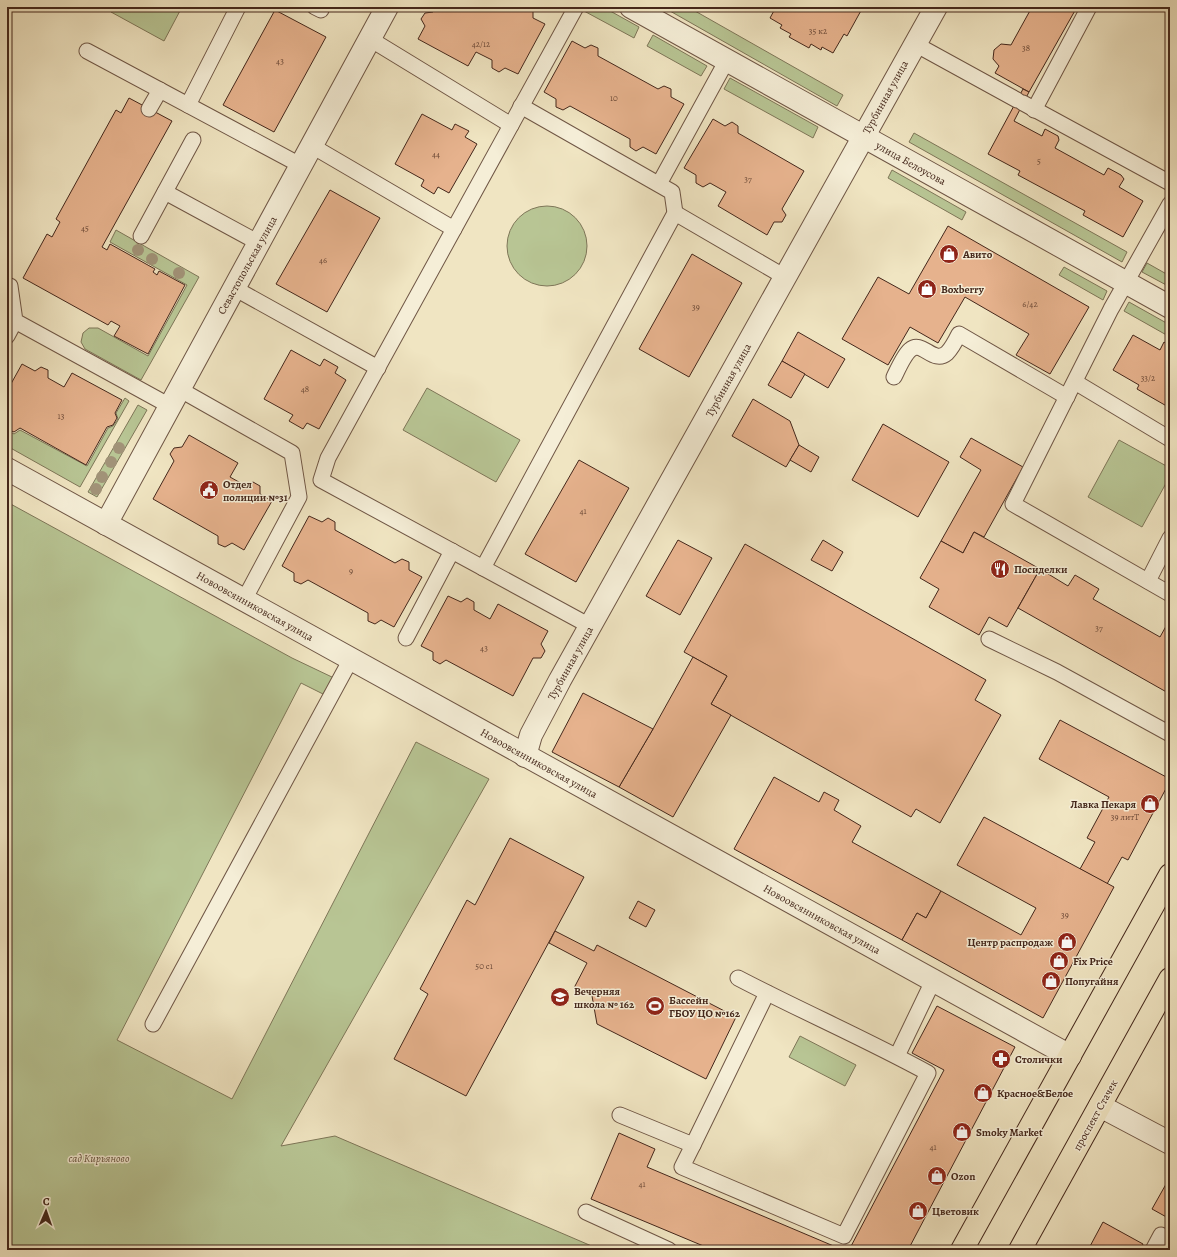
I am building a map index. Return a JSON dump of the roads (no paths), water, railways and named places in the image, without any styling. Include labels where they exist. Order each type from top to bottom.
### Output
[{"type":"main road","points":[[962,1250],[1170,875]]},
{"type":"main road","name":"проспект Стачек","points":[[1020,1250],[1170,979]]},
{"type":"street","name":"Севастопольская улица","points":[[106,524],[302,166],[387,7]]},
{"type":"street","name":"Турбинная улица","points":[[525,756],[531,735],[590,626],[936,7]]},
{"type":"street","name":"улица Белоусова","points":[[635,8],[1170,307]]},
{"type":"street","name":"Новоовсянниковская улица","points":[[7,469],[1070,1056]]},
{"type":"street","points":[[1100,1106],[1170,1143]]},
{"type":"lane","points":[[188,105],[238,7]]},
{"type":"lane","points":[[576,7],[328,458],[321,480],[590,626]]},
{"type":"lane","points":[[1025,104],[1089,7]]},
{"type":"lane","points":[[370,39],[511,125]]},
{"type":"lane","points":[[915,44],[1170,183]]},
{"type":"lane","points":[[88,51],[302,166]]},
{"type":"lane","points":[[659,184],[727,60]]},
{"type":"lane","points":[[149,109],[160,90]]},
{"type":"lane","points":[[483,568],[675,213],[672,192],[522,106]]},
{"type":"lane","points":[[141,236],[193,140]]},
{"type":"lane","points":[[312,146],[454,229]]},
{"type":"lane","points":[[165,192],[259,243]]},
{"type":"lane","points":[[1170,204],[1126,282],[1013,504],[1170,594]]},
{"type":"lane","points":[[675,213],[785,277]]},
{"type":"lane","points":[[7,285],[10,286],[15,321],[7,336]]},
{"type":"lane","points":[[234,288],[378,368]]},
{"type":"lane","points":[[15,321],[292,453],[299,497],[244,600]]},
{"type":"lane","points":[[894,377],[909,351],[914,347],[920,348],[935,356],[942,356],[948,352],[959,334],[1067,397]]},
{"type":"lane","points":[[1075,382],[1170,439]]},
{"type":"lane","points":[[1148,581],[1170,538]]},
{"type":"lane","points":[[406,638],[452,552]]},
{"type":"lane","points":[[990,639],[1056,672],[1170,734]]},
{"type":"lane","points":[[154,1024],[350,659]]},
{"type":"lane","points":[[738,978],[928,1073],[844,1236],[682,1167],[767,993]]},
{"type":"lane","points":[[896,1056],[933,981]]},
{"type":"lane","points":[[620,1116],[693,1145]]},
{"type":"lane","points":[[586,1212],[669,1250]]},
{"type":"lane","points":[[1153,1250],[1161,1235],[1170,1240]]},
{"type":"place","name":"Авито","points":[[949,254]]},
{"type":"place","name":"Boxberry","points":[[927,289]]},
{"type":"place","name":"Отдел полиции №31","points":[[209,490]]},
{"type":"place","name":"Посиделки","points":[[1000,569]]},
{"type":"place","name":"Лавка Пекаря","points":[[1150,804]]},
{"type":"place","name":"Центр распродаж","points":[[1067,942]]},
{"type":"place","name":"Fix Price","points":[[1059,961]]},
{"type":"place","name":"Попугайня","points":[[1051,981]]},
{"type":"place","name":"Вечерняя школа № 162","points":[[560,997]]},
{"type":"place","name":"Бассейн ГБОУ ЦО №162","points":[[655,1006]]},
{"type":"place","name":"Столички","points":[[1001,1059]]},
{"type":"place","name":"Красное&Белое","points":[[983,1093]]},
{"type":"place","name":"Smoky Market","points":[[962,1132]]},
{"type":"place","name":"Ozon","points":[[937,1176]]},
{"type":"place","name":"Цветовик","points":[[918,1211]]},
{"type":"park label","name":"сад Кирьяново","points":[[99,1158]]}]
